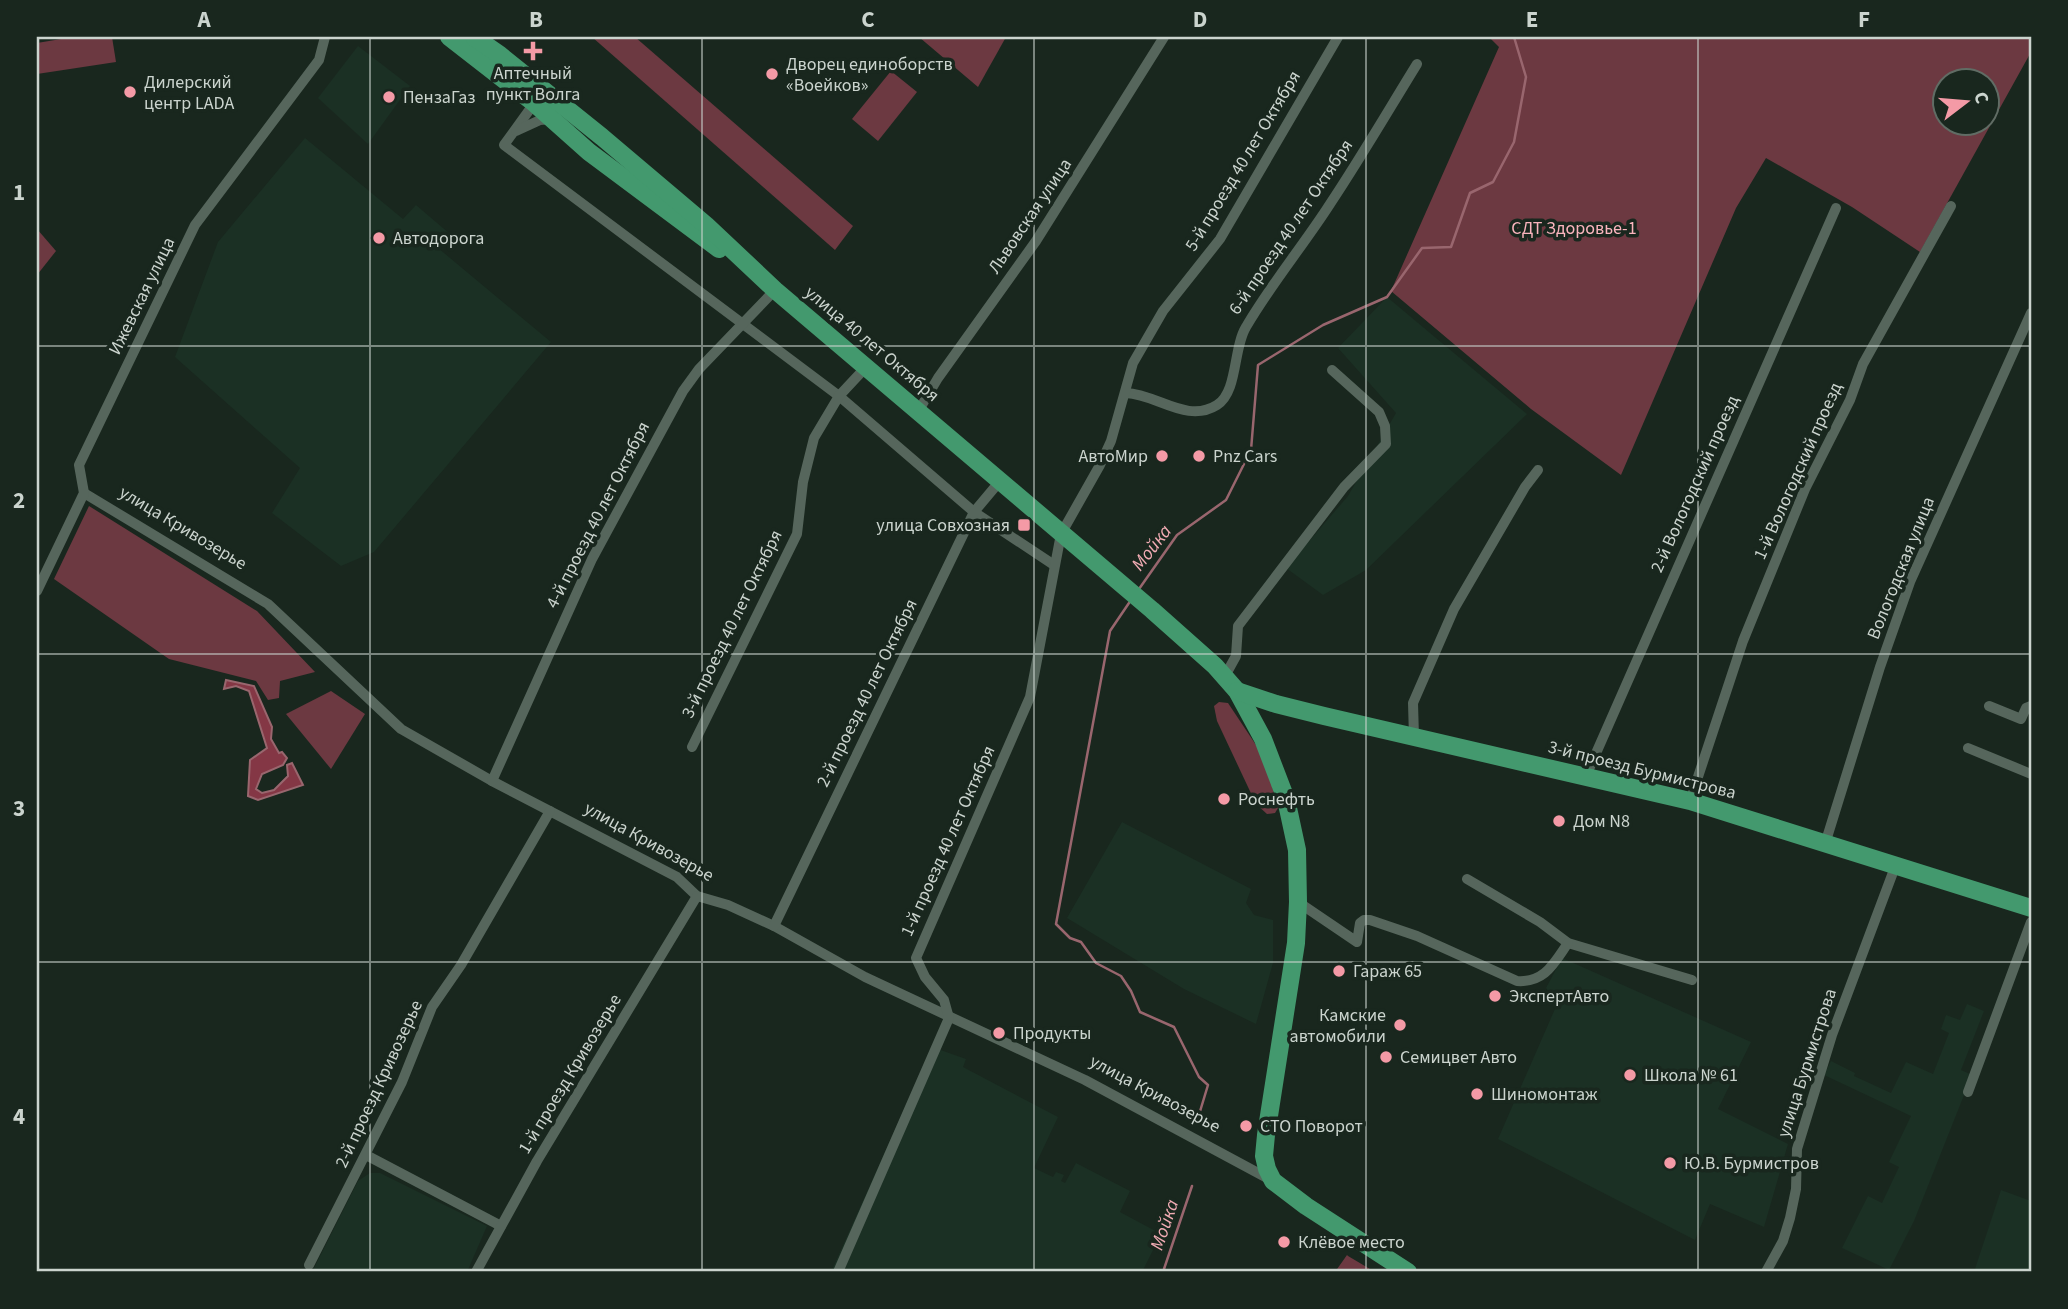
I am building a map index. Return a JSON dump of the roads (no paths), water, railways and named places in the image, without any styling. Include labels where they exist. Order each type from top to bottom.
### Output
[{"type":"main road","points":[[434,37],[462,40]]},
{"type":"main road","name":"улица 40 лет Октября","points":[[462,40],[514,87],[539,97]]},
{"type":"main road","name":"улица 40 лет Октября","points":[[462,40],[706,225],[754,272],[1152,610],[1225,676],[1237,691]]},
{"type":"main road","points":[[539,97],[552,119],[589,152],[697,235],[754,272]]},
{"type":"main road","points":[[1237,691],[1263,739],[1286,799],[1297,850],[1296,943],[1264,1156],[1273,1181]]},
{"type":"main road","name":"3-й проезд Бурмистрова","points":[[1237,691],[1276,704],[1690,802],[2031,908]]},
{"type":"main road","name":"улица Кривозерье","points":[[1273,1181],[1306,1206],[1408,1272]]},
{"type":"street","name":"Ижевская улица","points":[[37,591],[84,493],[79,465],[195,225],[319,60],[324,37]]},
{"type":"street","name":"Львовская улица","points":[[919,410],[938,378],[1036,242],[1164,37]]},
{"type":"street","name":"5-й проезд 40 лет Октября","points":[[1054,565],[1061,534],[1100,465],[1126,393],[1133,363],[1159,317],[1220,239],[1338,37]]},
{"type":"street","name":"6-й проезд 40 лет Октября","points":[[1126,393],[1148,396],[1174,408],[1192,411],[1208,409],[1222,401],[1228,393],[1240,340],[1247,325],[1329,206],[1416,64]]},
{"type":"street","points":[[514,87],[520,114],[514,132]]},
{"type":"street","points":[[539,97],[504,145],[839,396],[974,512],[1054,565]]},
{"type":"street","points":[[514,132],[531,123],[552,119]]},
{"type":"street","name":"1-й Вологодский проезд","points":[[1690,802],[1743,641],[1805,489],[1850,400],[1863,364],[1951,206]]},
{"type":"street","name":"2-й Вологодский проезд","points":[[1586,776],[1836,208]]},
{"type":"street","name":"4-й проезд 40 лет Октября","points":[[492,781],[592,559],[683,391],[699,369],[775,290]]},
{"type":"street","name":"Вологодская улица","points":[[1825,844],[1880,667],[1910,582],[2031,313]]},
{"type":"street","name":"3-й проезд 40 лет Октября","points":[[692,747],[797,534],[803,482],[814,438],[839,396],[866,366]]},
{"type":"street","points":[[1225,676],[1236,656],[1238,626],[1345,487],[1386,444],[1385,426],[1379,412],[1332,370]]},
{"type":"street","points":[[1414,737],[1413,703],[1454,609],[1525,487],[1538,470]]},
{"type":"street","name":"2-й проезд 40 лет Октября","points":[[774,926],[974,512],[1000,481]]},
{"type":"street","name":"улица Кривозерье","points":[[84,493],[268,604],[401,730],[492,781],[677,877],[697,896],[728,905],[774,926],[865,977],[1085,1080],[1273,1181]]},
{"type":"street","name":"1-й проезд 40 лет Октября","points":[[949,1018],[944,1000],[925,977],[916,957],[1030,697],[1054,565]]},
{"type":"street","points":[[1989,706],[2021,719],[2025,708],[2031,706]]},
{"type":"street","points":[[1968,748],[2031,774]]},
{"type":"street","name":"2-й проезд Кривозерье","points":[[309,1265],[402,1082],[432,1007],[461,965],[550,811]]},
{"type":"street","name":"улица Бурмистрова","points":[[1766,1272],[1783,1241],[1790,1218],[1796,1189],[1797,1149],[1832,1035],[1895,867]]},
{"type":"street","points":[[1467,879],[1540,922],[1568,943],[1692,980]]},
{"type":"street","name":"1-й проезд Кривозерье","points":[[476,1272],[697,896]]},
{"type":"street","points":[[1298,902],[1357,942],[1360,923],[1367,920],[1417,936],[1517,981],[1531,981],[1545,974],[1568,943]]},
{"type":"street","points":[[1968,1092],[2031,922]]},
{"type":"street","points":[[838,1272],[949,1018]]},
{"type":"street","points":[[366,1155],[501,1226]]},
{"type":"waterway","name":"Мойка","points":[[1139,589],[1177,535],[1226,500],[1251,450],[1258,365],[1323,325],[1387,297],[1422,248],[1451,247],[1470,193],[1493,182],[1514,142],[1526,77],[1514,37]]},
{"type":"waterway","name":"Мойка","points":[[1131,600],[1110,631],[1056,924],[1070,938],[1081,942],[1096,963],[1121,976],[1140,1012],[1174,1027],[1199,1077],[1208,1085],[1198,1118]]},
{"type":"waterway","name":"Мойка","points":[[1163,1272],[1192,1186]]},
{"type":"place","name":"Аптечный пункт Волга","points":[[533,51]]},
{"type":"place","name":"Дворец единоборств «Воейков»","points":[[772,74]]},
{"type":"place","name":"Дилерский центр LADA","points":[[130,92]]},
{"type":"place","name":"ПензаГаз","points":[[389,97]]},
{"type":"place","name":"Автодорога","points":[[379,238]]},
{"type":"place","name":"АвтоМир","points":[[1162,456]]},
{"type":"place","name":"Pnz Cars","points":[[1199,456]]},
{"type":"place","name":"улица Совхозная","points":[[1024,525]]},
{"type":"place","name":"Роснефть","points":[[1224,799]]},
{"type":"place","name":"Дом N8","points":[[1559,821]]},
{"type":"place","name":"Гараж 65","points":[[1339,971]]},
{"type":"place","name":"ЭкспертАвто","points":[[1495,996]]},
{"type":"place","name":"Камские автомобили","points":[[1400,1025]]},
{"type":"place","name":"Продукты","points":[[999,1033]]},
{"type":"place","name":"Семицвет Авто","points":[[1386,1057]]},
{"type":"place","name":"Школа № 61","points":[[1630,1075]]},
{"type":"place","name":"Шиномонтаж","points":[[1477,1094]]},
{"type":"place","name":"СТО Поворот","points":[[1246,1126]]},
{"type":"place","name":"Ю.В. Бурмистров","points":[[1670,1163]]},
{"type":"place","name":"Клёвое место","points":[[1284,1242]]},
{"type":"park label","name":"СДТ Здоровье-1","points":[[1574,228]]}]
